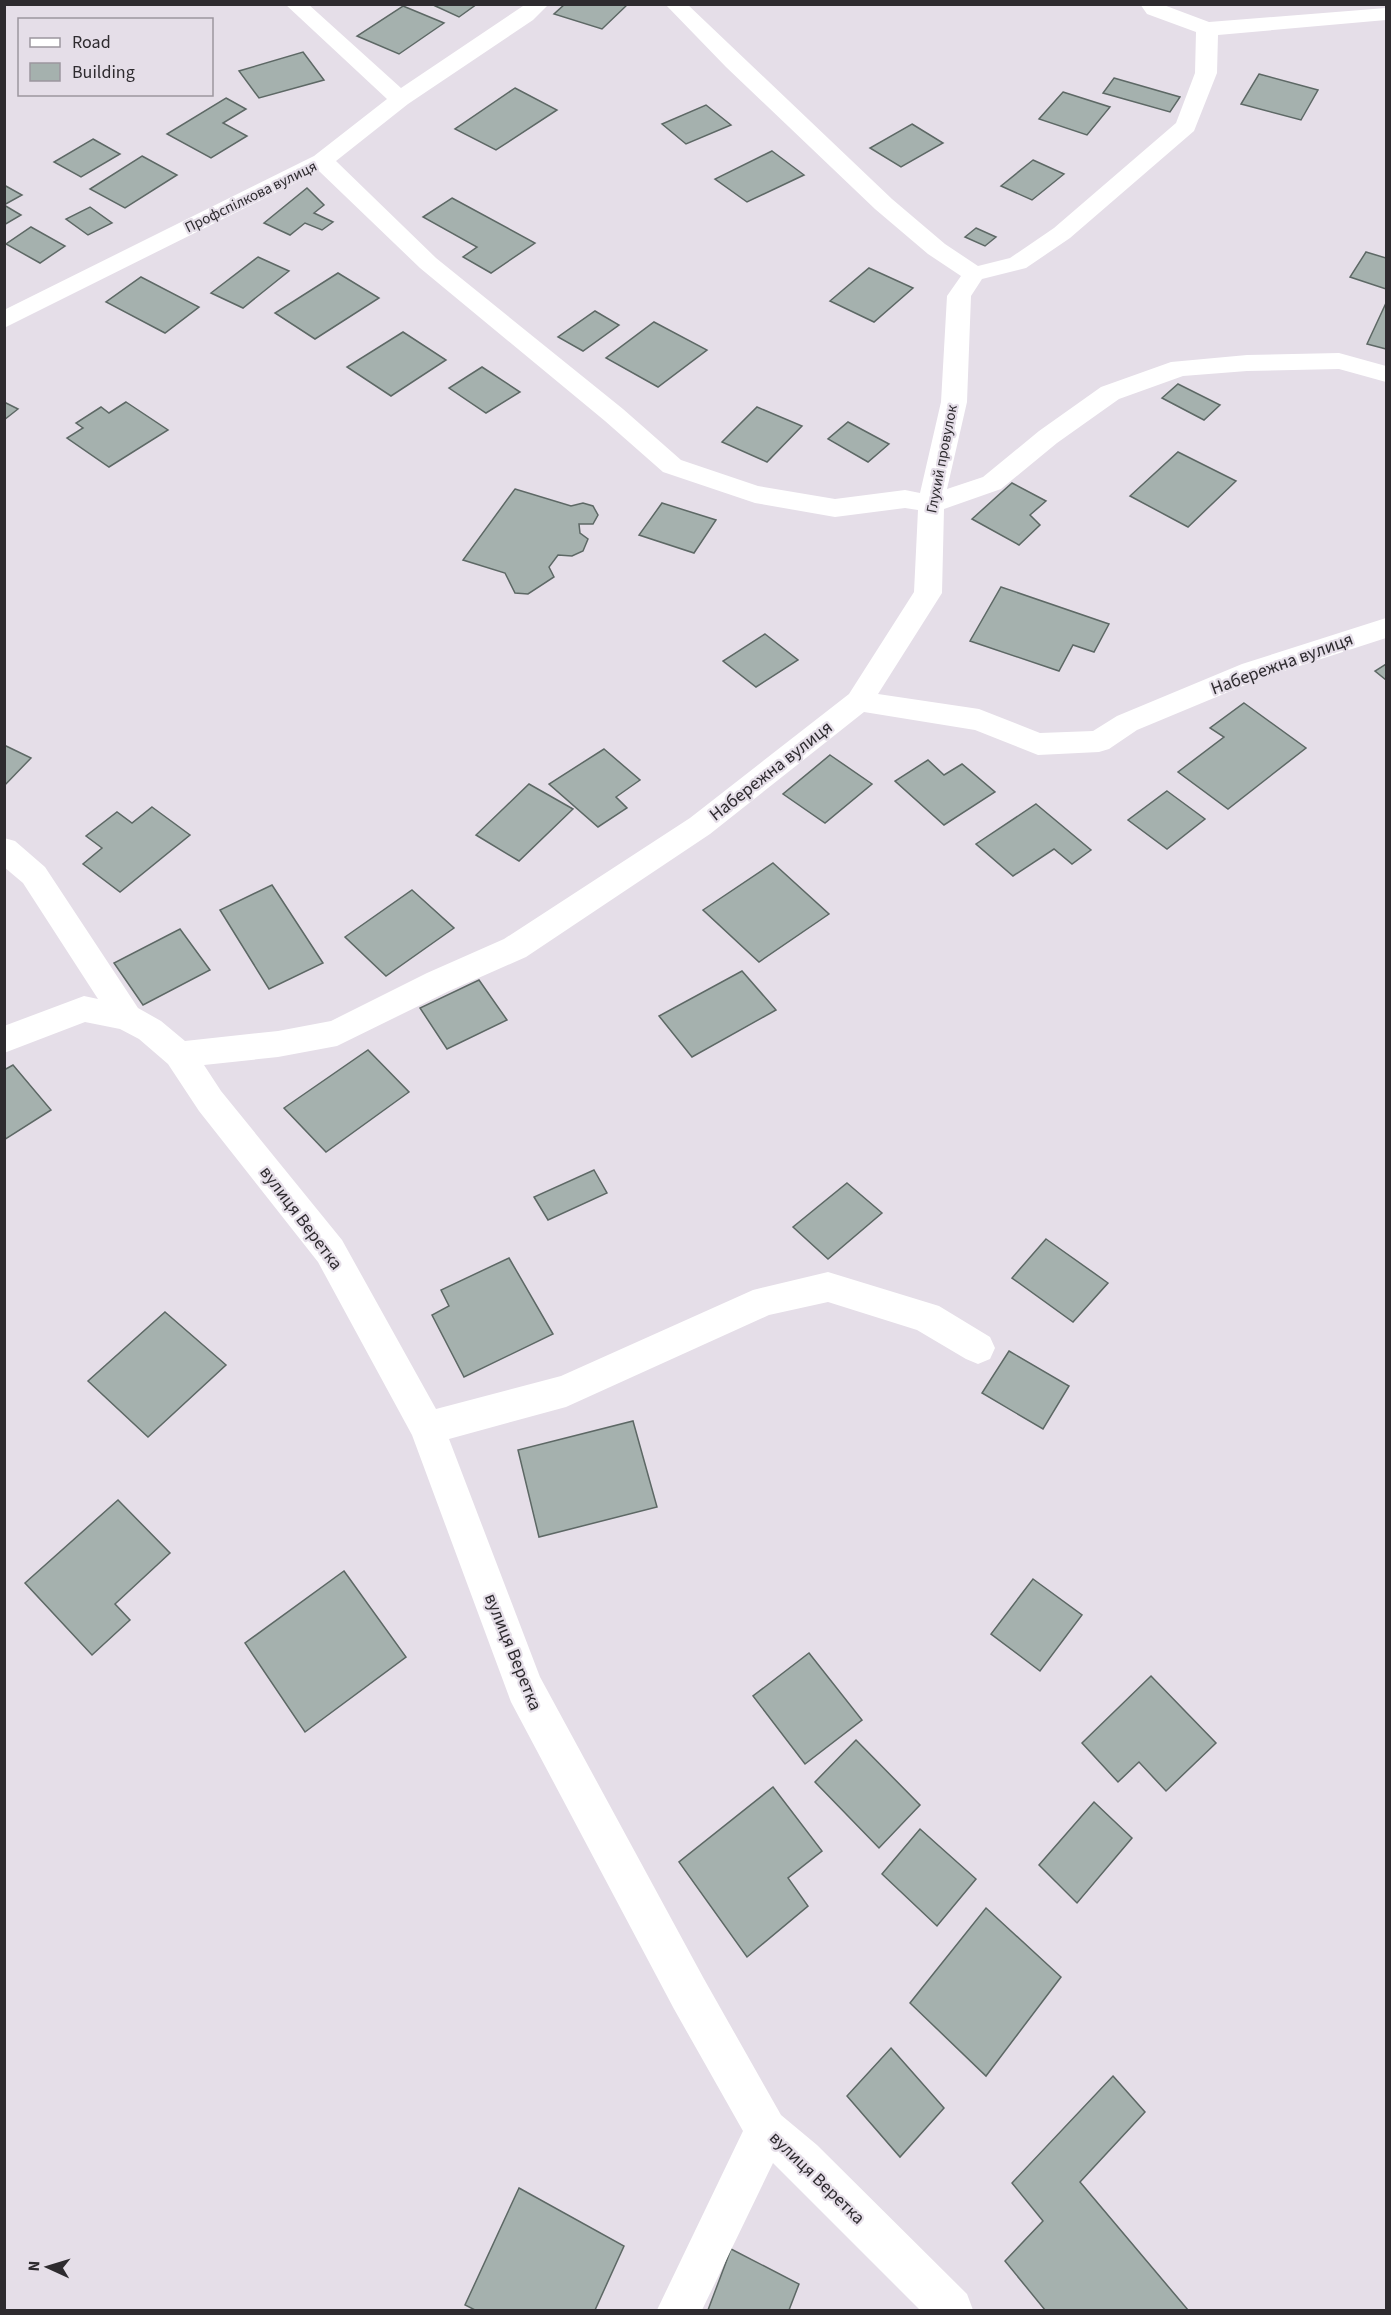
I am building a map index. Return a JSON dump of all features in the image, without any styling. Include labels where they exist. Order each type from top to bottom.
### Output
[{"type":"street","points":[[295,4],[400,99]]},
{"type":"street","name":"Профспілкова вулиця","points":[[4,320],[322,161],[400,99],[526,16],[539,4]]},
{"type":"street","points":[[675,4],[715,46],[865,186],[949,260],[974,274],[1018,263],[1062,233],[1186,126],[1206,73],[1207,29]]},
{"type":"street","points":[[1150,4],[1154,10],[1207,29],[1386,14]]},
{"type":"street","points":[[322,161],[428,263],[614,415],[672,466],[755,494],[835,508],[905,500],[931,504],[992,483],[1048,437],[1110,393],[1180,368],[1247,363],[1339,361],[1386,374]]},
{"type":"street","name":"Глухий провулок","points":[[859,701],[928,593],[931,504],[954,402],[959,296],[974,274]]},
{"type":"street","name":"Набережна вулиця","points":[[179,1055],[278,1044],[337,1033],[438,982],[515,948],[700,826],[859,701],[979,720],[1038,744],[1099,741],[1127,723],[1252,671],[1386,628]]},
{"type":"street","name":"вулиця Веретка","points":[[4,849],[34,875],[138,1024],[179,1055],[210,1101],[330,1251],[427,1428],[525,1688],[689,1994],[766,2130],[802,2160],[951,2310]]},
{"type":"street","points":[[4,1040],[84,1009],[138,1024]]},
{"type":"street","points":[[427,1428],[567,1390],[765,1301],[828,1287],[927,1317],[978,1348]]},
{"type":"street","points":[[679,2310],[766,2130]]},
{"type":"building","points":[[431,4],[477,4],[459,17]]},
{"type":"building","points":[[565,4],[627,5],[602,29],[554,14]]},
{"type":"building","points":[[403,6],[444,23],[399,54],[357,36]]},
{"type":"building","points":[[303,52],[324,80],[259,98],[239,71]]},
{"type":"building","points":[[1259,74],[1318,90],[1301,120],[1241,104]]},
{"type":"building","points":[[1114,78],[1180,97],[1170,112],[1103,93]]},
{"type":"building","points":[[515,88],[557,110],[496,150],[455,129]]},
{"type":"building","points":[[1063,92],[1110,107],[1087,135],[1039,119]]},
{"type":"building","points":[[226,98],[246,109],[223,123],[247,136],[211,158],[167,134]]},
{"type":"building","points":[[706,105],[731,125],[686,144],[662,124]]},
{"type":"building","points":[[912,124],[943,143],[901,167],[870,148]]},
{"type":"building","points":[[93,139],[120,154],[81,177],[54,162]]},
{"type":"building","points":[[772,151],[804,175],[747,202],[715,179]]},
{"type":"building","points":[[142,156],[177,175],[125,208],[90,189]]},
{"type":"building","points":[[1033,160],[1064,174],[1032,200],[1001,186]]},
{"type":"building","points":[[4,185],[22,195],[4,205]]},
{"type":"building","points":[[307,188],[324,205],[314,213],[333,222],[322,230],[305,223],[290,235],[264,223]]},
{"type":"building","points":[[452,198],[535,243],[491,273],[463,257],[477,247],[423,217]]},
{"type":"building","points":[[4,205],[21,215],[4,225]]},
{"type":"building","points":[[90,207],[112,223],[88,235],[66,219]]},
{"type":"building","points":[[31,227],[65,246],[40,263],[6,244]]},
{"type":"building","points":[[976,228],[996,237],[985,246],[965,237]]},
{"type":"building","points":[[1366,252],[1386,258],[1386,289],[1350,277]]},
{"type":"building","points":[[258,257],[289,271],[243,308],[211,293]]},
{"type":"building","points":[[869,268],[913,288],[874,322],[830,301]]},
{"type":"building","points":[[338,273],[379,298],[315,339],[275,313]]},
{"type":"building","points":[[141,277],[199,307],[165,333],[106,302]]},
{"type":"building","points":[[1386,303],[1386,349],[1367,344]]},
{"type":"building","points":[[595,311],[619,325],[583,351],[558,337]]},
{"type":"building","points":[[654,322],[707,350],[658,387],[606,358]]},
{"type":"building","points":[[403,332],[446,360],[391,396],[347,367]]},
{"type":"building","points":[[482,367],[520,392],[486,413],[449,388]]},
{"type":"building","points":[[1178,384],[1220,405],[1204,420],[1162,398]]},
{"type":"building","points":[[4,402],[18,409],[4,420]]},
{"type":"building","points":[[126,402],[168,430],[109,467],[67,438],[83,428],[76,423],[101,407],[109,413]]},
{"type":"building","points":[[757,407],[802,426],[767,462],[722,442]]},
{"type":"building","points":[[848,422],[889,444],[868,462],[828,439]]},
{"type":"building","points":[[1178,452],[1236,481],[1188,527],[1130,496]]},
{"type":"building","points":[[1012,483],[1046,501],[1030,515],[1040,525],[1019,545],[972,519]]},
{"type":"building","points":[[515,489],[571,506],[583,503],[593,506],[598,515],[593,524],[579,524],[580,533],[588,539],[583,551],[572,556],[558,555],[549,567],[554,577],[528,594],[515,593],[505,573],[463,560]]},
{"type":"building","points":[[662,503],[716,520],[694,553],[639,535]]},
{"type":"building","points":[[1001,587],[1109,624],[1094,652],[1073,645],[1059,671],[970,641]]},
{"type":"building","points":[[765,634],[798,660],[756,687],[723,661]]},
{"type":"building","points":[[1386,664],[1386,680],[1375,671]]},
{"type":"building","points":[[1244,703],[1306,748],[1228,809],[1178,772],[1224,737],[1210,728]]},
{"type":"building","points":[[4,745],[31,758],[4,786]]},
{"type":"building","points":[[604,749],[640,780],[616,797],[627,808],[598,827],[549,784]]},
{"type":"building","points":[[830,755],[872,784],[825,823],[783,794]]},
{"type":"building","points":[[928,760],[944,775],[962,764],[995,792],[944,825],[895,781]]},
{"type":"building","points":[[529,784],[573,809],[519,861],[476,835]]},
{"type":"building","points":[[1167,791],[1205,819],[1167,849],[1128,820]]},
{"type":"building","points":[[1036,804],[1091,850],[1072,864],[1054,849],[1013,876],[976,844]]},
{"type":"building","points":[[152,807],[190,835],[120,892],[83,864],[102,848],[86,836],[117,812],[132,823]]},
{"type":"building","points":[[773,863],[829,914],[759,962],[703,910]]},
{"type":"building","points":[[272,885],[323,963],[269,989],[220,910]]},
{"type":"building","points":[[412,890],[454,928],[386,976],[345,937]]},
{"type":"building","points":[[180,929],[210,970],[143,1005],[114,963]]},
{"type":"building","points":[[742,971],[776,1010],[692,1057],[659,1016]]},
{"type":"building","points":[[479,980],[507,1020],[447,1049],[420,1008]]},
{"type":"building","points":[[368,1050],[409,1092],[326,1152],[284,1108]]},
{"type":"building","points":[[13,1065],[51,1110],[4,1140],[4,1070]]},
{"type":"building","points":[[594,1170],[607,1193],[548,1220],[534,1197]]},
{"type":"building","points":[[847,1183],[882,1213],[828,1259],[793,1227]]},
{"type":"building","points":[[1046,1239],[1108,1283],[1073,1322],[1012,1278]]},
{"type":"building","points":[[509,1258],[553,1334],[464,1377],[432,1315],[449,1306],[441,1290]]},
{"type":"building","points":[[165,1312],[226,1365],[148,1437],[88,1381]]},
{"type":"building","points":[[1009,1351],[1069,1386],[1043,1429],[982,1393]]},
{"type":"building","points":[[633,1421],[657,1507],[539,1537],[518,1450]]},
{"type":"building","points":[[118,1500],[170,1553],[115,1604],[130,1620],[92,1655],[25,1583]]},
{"type":"building","points":[[344,1571],[406,1657],[305,1732],[245,1643]]},
{"type":"building","points":[[1033,1579],[1082,1615],[1040,1671],[991,1634]]},
{"type":"building","points":[[809,1653],[862,1720],[805,1764],[753,1696]]},
{"type":"building","points":[[1151,1676],[1216,1743],[1166,1791],[1139,1762],[1118,1782],[1082,1743]]},
{"type":"building","points":[[856,1740],[920,1805],[879,1848],[815,1782]]},
{"type":"building","points":[[773,1787],[822,1851],[788,1878],[808,1906],[747,1957],[679,1862]]},
{"type":"building","points":[[1094,1802],[1132,1838],[1077,1903],[1039,1865]]},
{"type":"building","points":[[920,1829],[976,1879],[937,1926],[882,1874]]},
{"type":"building","points":[[986,1908],[1061,1977],[986,2076],[910,2003]]},
{"type":"building","points":[[891,2048],[944,2108],[900,2157],[847,2096]]},
{"type":"building","points":[[1113,2076],[1145,2112],[1080,2182],[1188,2310],[1045,2310],[1005,2261],[1043,2221],[1012,2183]]},
{"type":"building","points":[[519,2188],[624,2246],[595,2310],[475,2310],[465,2305]]},
{"type":"building","points":[[731,2249],[799,2284],[789,2310],[708,2310]]}]
